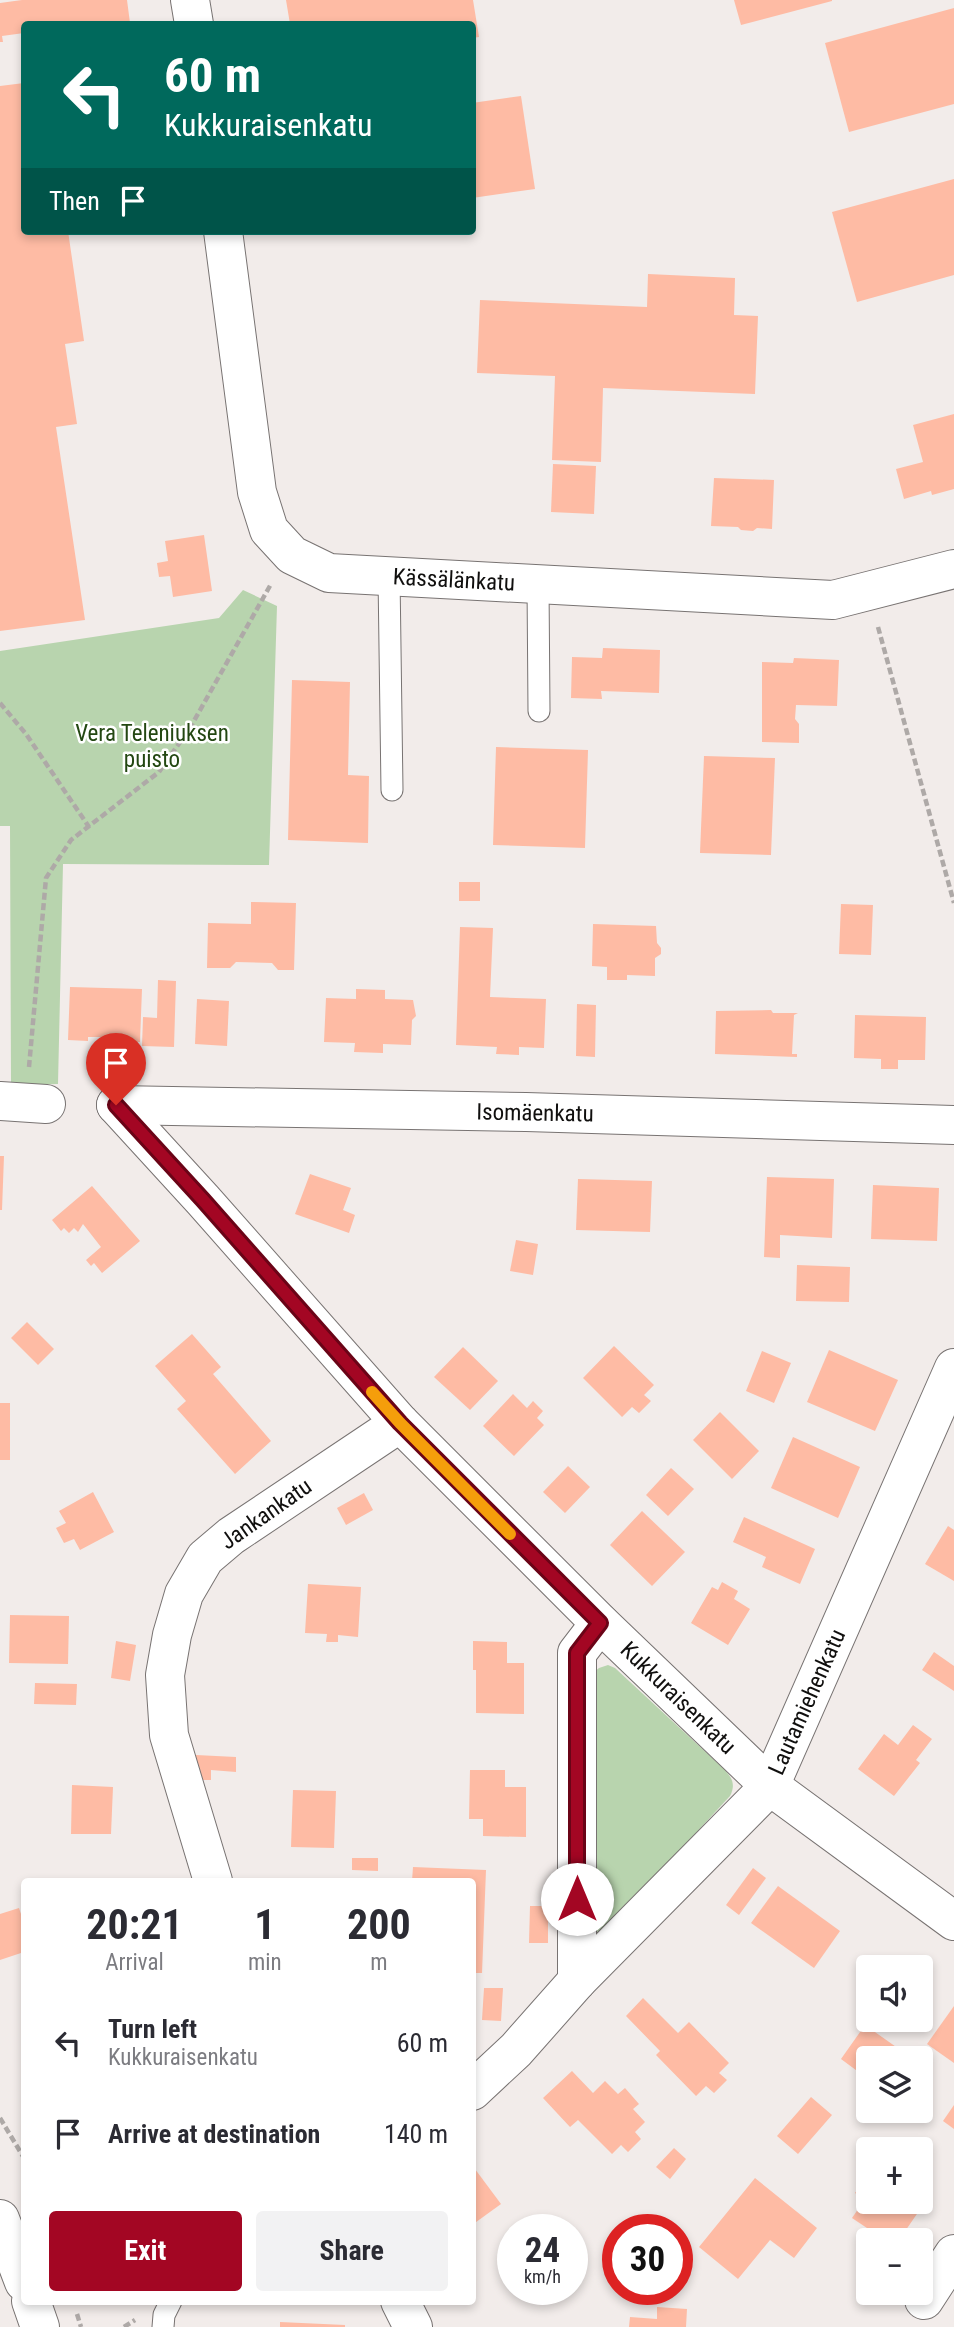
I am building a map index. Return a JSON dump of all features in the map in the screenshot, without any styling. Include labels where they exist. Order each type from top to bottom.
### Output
[{"type":"street","points":[[190,0],[194,21]]},
{"type":"street","name":"Kässälänkatu","points":[[224,235],[257,492],[269,530],[292,555],[329,573],[833,600],[954,569]]},
{"type":"street","name":"Isomäenkatu","points":[[116,1105],[526,1112],[954,1125]]},
{"type":"street","name":"Kukkuraisenkatu","points":[[116,1105],[400,1423],[600,1623],[770,1786],[954,1921]]},
{"type":"street","name":"Lautamiehenkatu","points":[[476,2087],[516,2050],[577,1981],[770,1786],[949,1391]]},
{"type":"street","name":"Jankankatu","points":[[212,1878],[169,1735],[165,1675],[172,1635],[184,1594],[205,1558],[231,1536],[400,1423]]},
{"type":"street","points":[[577,1981],[577,1653],[600,1623]]},
{"type":"street","points":[[0,2219],[21,2274]]},
{"type":"street","points":[[933,2286],[954,2254]]},
{"type":"street","points":[[32,2305],[40,2327]]},
{"type":"street","points":[[402,2305],[412,2327]]},
{"type":"lane","points":[[389,576],[392,790]]},
{"type":"lane","points":[[538,584],[539,711]]},
{"type":"lane","points":[[163,2327],[168,2305]]},
{"type":"path","points":[[24,1102],[46,878],[71,841],[159,772],[190,728],[268,589],[292,555]]},
{"type":"path","points":[[867,591],[954,902]]},
{"type":"path","points":[[0,703],[26,734],[89,827]]},
{"type":"path","points":[[0,2118],[21,2153]]},
{"type":"green space","name":"Vera Teleniuksen puisto","points":[[243,590],[277,606],[269,865],[63,864],[58,1084],[11,1085],[10,826],[0,826],[0,651],[219,618]]},
{"type":"green space","points":[[608,1665],[615,1668],[724,1769],[731,1778],[733,1788],[730,1796],[607,1929],[597,1932],[591,1929],[593,1673]]},
{"type":"building","points":[[22,0],[127,0],[130,21],[21,21],[21,33],[2,36],[3,42],[0,42],[0,3]]},
{"type":"building","points":[[286,0],[473,0],[479,37],[476,37],[476,21],[290,21]]},
{"type":"building","points":[[734,0],[832,0],[832,1],[741,25]]},
{"type":"building","points":[[954,8],[954,104],[849,132],[825,43]]},
{"type":"building","points":[[21,83],[21,235],[69,235],[84,341],[65,344],[77,424],[56,427],[85,620],[0,631],[0,86]]},
{"type":"building","points":[[521,96],[535,189],[476,197],[476,102]]},
{"type":"building","points":[[954,179],[954,275],[857,302],[832,212]]},
{"type":"building","points":[[648,274],[735,278],[734,315],[758,316],[755,394],[603,388],[601,462],[552,460],[555,376],[477,373],[480,300],[647,307]]},
{"type":"building","points":[[954,414],[954,489],[932,495],[931,491],[904,499],[896,469],[923,462],[913,425]]},
{"type":"building","points":[[553,464],[596,466],[594,514],[551,512]]},
{"type":"building","points":[[714,478],[774,480],[772,529],[757,528],[753,531],[741,530],[738,527],[711,526]]},
{"type":"building","points":[[204,535],[212,591],[173,597],[170,576],[159,577],[157,563],[168,561],[165,541]]},
{"type":"building","points":[[603,648],[660,650],[659,693],[601,691],[602,699],[571,698],[572,657],[602,658]]},
{"type":"building","points":[[794,658],[839,660],[837,706],[796,705],[799,743],[762,742],[762,662],[793,663]]},
{"type":"building","points":[[292,680],[350,682],[348,775],[369,776],[368,843],[288,840]]},
{"type":"building","points":[[496,747],[588,750],[585,848],[493,845]]},
{"type":"building","points":[[704,756],[775,758],[771,855],[700,853]]},
{"type":"building","points":[[459,882],[480,882],[480,901],[459,901]]},
{"type":"building","points":[[251,902],[296,903],[294,970],[278,970],[272,963],[236,962],[230,968],[207,968],[208,923],[251,924]]},
{"type":"building","points":[[841,904],[873,905],[871,955],[839,954]]},
{"type":"building","points":[[593,924],[656,926],[661,954],[655,958],[655,976],[627,975],[627,980],[607,980],[607,967],[592,966]]},
{"type":"building","points":[[460,927],[493,928],[490,997],[546,999],[544,1048],[519,1047],[519,1055],[496,1054],[497,1047],[456,1045]]},
{"type":"building","points":[[158,980],[176,981],[174,1047],[142,1046],[143,1017],[157,1018]]},
{"type":"building","points":[[70,987],[142,989],[140,1042],[103,1041],[103,1037],[88,1037],[88,1041],[68,1040]]},
{"type":"building","points":[[356,989],[385,990],[385,999],[413,1000],[416,1016],[412,1020],[411,1045],[383,1044],[383,1053],[354,1052],[355,1043],[324,1042],[326,998],[356,999]]},
{"type":"building","points":[[197,999],[229,1001],[227,1046],[195,1044]]},
{"type":"building","points":[[577,1004],[596,1005],[595,1057],[576,1056]]},
{"type":"building","points":[[771,1010],[773,1013],[798,1013],[794,1015],[792,1054],[797,1054],[797,1057],[715,1054],[716,1011]]},
{"type":"building","points":[[855,1015],[926,1017],[925,1060],[898,1060],[898,1069],[881,1069],[881,1059],[854,1058]]},
{"type":"building","points":[[0,1156],[4,1156],[2,1210],[0,1210]]},
{"type":"building","points":[[310,1174],[351,1188],[343,1210],[355,1215],[349,1233],[295,1214]]},
{"type":"building","points":[[767,1177],[834,1179],[832,1238],[780,1235],[780,1258],[764,1257]]},
{"type":"building","points":[[578,1179],[652,1181],[650,1232],[576,1230]]},
{"type":"building","points":[[873,1185],[939,1188],[937,1241],[871,1239]]},
{"type":"building","points":[[92,1186],[140,1241],[102,1273],[94,1263],[91,1266],[86,1260],[101,1247],[83,1224],[78,1232],[74,1228],[69,1233],[64,1228],[61,1231],[52,1220]]},
{"type":"building","points":[[516,1240],[538,1244],[533,1275],[510,1271]]},
{"type":"building","points":[[797,1265],[850,1267],[849,1302],[796,1301]]},
{"type":"building","points":[[27,1322],[54,1349],[38,1365],[11,1338]]},
{"type":"building","points":[[192,1334],[221,1367],[213,1374],[271,1441],[235,1474],[177,1409],[186,1401],[155,1366]]},
{"type":"building","points":[[614,1346],[654,1385],[644,1395],[651,1401],[639,1413],[632,1407],[622,1417],[583,1378]]},
{"type":"building","points":[[463,1347],[498,1381],[470,1410],[434,1377]]},
{"type":"building","points":[[829,1350],[898,1380],[875,1431],[807,1402]]},
{"type":"building","points":[[762,1351],[791,1363],[774,1403],[746,1391]]},
{"type":"building","points":[[513,1394],[527,1408],[533,1401],[543,1411],[537,1418],[544,1425],[514,1456],[483,1426]]},
{"type":"building","points":[[0,1403],[10,1403],[10,1460],[0,1460]]},
{"type":"building","points":[[720,1412],[759,1451],[732,1479],[693,1440]]},
{"type":"building","points":[[793,1437],[860,1467],[838,1518],[771,1488]]},
{"type":"building","points":[[568,1466],[590,1487],[565,1513],[543,1492]]},
{"type":"building","points":[[671,1468],[694,1489],[668,1516],[646,1495]]},
{"type":"building","points":[[93,1492],[114,1532],[80,1550],[74,1539],[64,1543],[56,1528],[66,1523],[59,1511]]},
{"type":"building","points":[[364,1493],[373,1510],[346,1525],[337,1508]]},
{"type":"building","points":[[642,1511],[685,1552],[652,1586],[610,1545]]},
{"type":"building","points":[[744,1517],[815,1549],[800,1584],[762,1567],[766,1557],[733,1542]]},
{"type":"building","points":[[948,1526],[954,1530],[954,1581],[925,1564]]},
{"type":"building","points":[[722,1582],[738,1591],[734,1599],[750,1609],[728,1645],[691,1623],[712,1587],[718,1590]]},
{"type":"building","points":[[308,1584],[361,1587],[358,1637],[338,1635],[338,1642],[326,1642],[327,1634],[305,1633]]},
{"type":"building","points":[[10,1615],[69,1616],[68,1664],[9,1663]]},
{"type":"building","points":[[116,1641],[136,1645],[130,1681],[111,1678]]},
{"type":"building","points":[[473,1641],[507,1642],[507,1663],[524,1663],[524,1714],[476,1713]]},
{"type":"building","points":[[934,1652],[954,1666],[954,1691],[922,1670]]},
{"type":"building","points":[[35,1683],[77,1684],[76,1705],[34,1704]]},
{"type":"building","points":[[913,1725],[932,1739],[916,1760],[920,1763],[894,1796],[858,1769],[884,1734],[898,1745]]},
{"type":"building","points":[[196,1755],[236,1757],[236,1772],[211,1770],[211,1780],[195,1780]]},
{"type":"building","points":[[470,1770],[505,1770],[505,1787],[526,1787],[526,1837],[483,1836],[483,1819],[469,1819]]},
{"type":"building","points":[[72,1785],[113,1787],[111,1834],[71,1834]]},
{"type":"building","points":[[293,1790],[336,1791],[334,1848],[291,1847]]},
{"type":"building","points":[[352,1858],[378,1858],[378,1871],[352,1870]]},
{"type":"building","points":[[413,1867],[486,1870],[482,1973],[476,1973],[476,1878],[412,1878]]},
{"type":"building","points":[[753,1868],[766,1878],[739,1915],[726,1905]]},
{"type":"building","points":[[778,1886],[840,1931],[814,1968],[751,1923]]},
{"type":"building","points":[[530,1906],[548,1906],[548,1943],[529,1943]]},
{"type":"building","points":[[19,1908],[21,1953],[0,1960],[0,1914]]},
{"type":"building","points":[[484,1988],[503,1988],[501,2021],[482,2020]]},
{"type":"building","points":[[643,1998],[678,2033],[689,2022],[729,2063],[719,2073],[727,2080],[714,2093],[706,2086],[696,2096],[656,2055],[660,2051],[626,2016]]},
{"type":"building","points":[[954,2006],[954,2063],[927,2044]]},
{"type":"building","points":[[860,2032],[875,2032],[895,2046],[856,2046],[856,2070],[841,2059]]},
{"type":"building","points":[[572,2071],[593,2093],[605,2081],[618,2094],[625,2088],[639,2104],[633,2109],[645,2122],[635,2132],[641,2139],[628,2152],[621,2145],[612,2154],[578,2120],[570,2127],[543,2098]]},
{"type":"building","points":[[811,2097],[832,2115],[798,2154],[777,2136]]},
{"type":"building","points":[[954,2105],[954,2129],[943,2121]]},
{"type":"building","points":[[674,2148],[686,2159],[670,2179],[656,2167]]},
{"type":"building","points":[[476,2170],[501,2204],[476,2222]]},
{"type":"building","points":[[755,2178],[817,2228],[794,2258],[770,2240],[738,2279],[699,2247]]},
{"type":"building","points":[[856,2212],[917,2214],[907,2228],[867,2228],[852,2218]]},
{"type":"building","points":[[657,2307],[687,2309],[686,2327],[629,2327],[630,2317],[657,2319]]},
{"type":"building","points":[[280,2322],[345,2325],[345,2327],[280,2327]]},
{"type":"slow traffic","points":[[372,1392],[510,1534]]},
{"type":"route","points":[[116,1105],[400,1423],[600,1623],[577,1653],[577,1899]]}]
